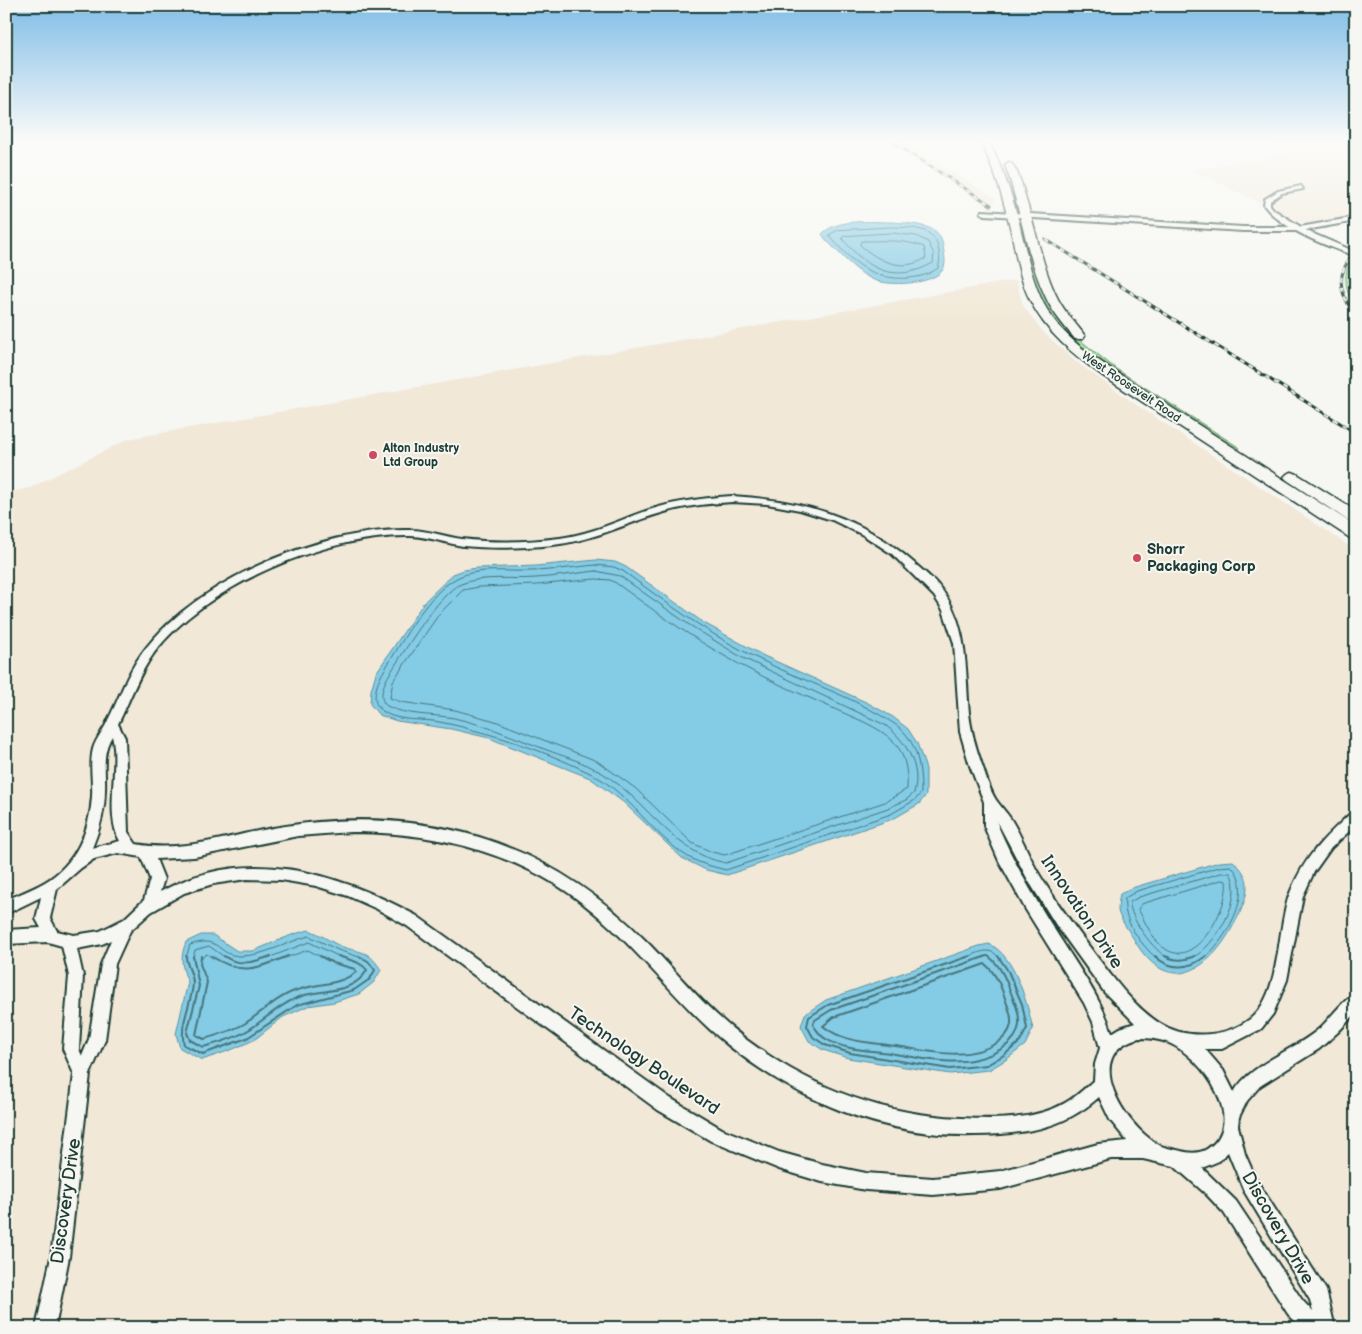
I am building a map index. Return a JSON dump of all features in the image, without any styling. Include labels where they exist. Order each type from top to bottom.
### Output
[{"type":"main road","name":"West Roosevelt Road","points":[[1013,203],[1051,299],[1063,318],[1081,338],[1124,370],[1356,518]]},
{"type":"main road","points":[[1017,203],[1019,217]]},
{"type":"main road","name":"West Roosevelt Road","points":[[1019,217],[1034,299],[1048,320],[1064,338],[1108,373],[1356,534]]},
{"type":"street","points":[[1266,203],[1269,211],[1275,216],[1356,246]]},
{"type":"street","points":[[985,215],[1149,227],[1161,225],[1243,229],[1304,228],[1356,219]]},
{"type":"street","points":[[1304,228],[1318,239],[1356,254]]},
{"type":"street","name":"Innovation Drive","points":[[76,864],[86,849],[95,825],[99,787],[99,746],[113,725],[133,675],[155,643],[191,611],[230,585],[265,566],[283,558],[330,543],[365,536],[408,532],[432,535],[460,542],[511,545],[554,542],[595,534],[664,508],[737,498],[798,506],[840,519],[884,542],[904,557],[938,592],[950,615],[960,642],[963,708],[967,735],[990,802],[991,826],[1004,857],[1031,906],[1089,998],[1100,1020],[1108,1048]]},
{"type":"street","points":[[113,725],[119,738],[122,833],[131,848]]},
{"type":"street","name":"Innovation Drive","points":[[990,802],[1006,823],[1034,877],[1060,918],[1117,996],[1132,1012],[1158,1031]]},
{"type":"street","points":[[1184,1042],[1222,1041],[1256,1024],[1268,1009],[1280,980],[1296,896],[1305,875],[1326,844],[1356,817]]},
{"type":"street","points":[[6,907],[51,886],[76,864],[105,849],[118,847],[146,852],[178,854],[271,834],[330,827],[397,827],[460,837],[521,859],[579,892],[632,937],[702,1011],[743,1048],[789,1078],[844,1103],[872,1112],[930,1124],[957,1127],[987,1126],[1041,1120],[1069,1111],[1102,1083]]},
{"type":"street","points":[[6,937],[48,935],[58,940],[83,943],[101,938],[124,927],[149,906],[157,878],[152,859],[146,852]]},
{"type":"street","name":"Technology Boulevard","points":[[149,906],[167,893],[184,885],[207,877],[224,874],[286,874],[310,878],[354,890],[386,905],[412,921],[679,1114],[728,1140],[756,1152],[815,1171],[844,1178],[897,1184],[963,1184],[1020,1176],[1098,1153],[1124,1149],[1155,1152]]},
{"type":"street","points":[[48,935],[42,922],[42,910],[51,886]]},
{"type":"street","name":"Discovery Drive","points":[[45,1328],[60,1257],[82,1074],[97,1040],[108,964],[124,927]]},
{"type":"street","points":[[68,942],[76,976],[71,1049],[82,1074]]},
{"type":"street","points":[[1231,1122],[1229,1104],[1223,1086],[1199,1054],[1184,1042],[1158,1031],[1133,1030],[1123,1034],[1108,1048],[1102,1070],[1102,1083],[1107,1099],[1126,1129],[1155,1152],[1180,1161],[1198,1160],[1213,1155],[1224,1143],[1241,1096],[1252,1083],[1265,1072],[1305,1050],[1323,1036],[1356,1001]]},
{"type":"street","name":"Discovery Drive","points":[[1231,1122],[1237,1154],[1250,1185],[1319,1297],[1326,1328]]},
{"type":"street","name":"Discovery Drive","points":[[1180,1161],[1212,1188],[1230,1207],[1295,1307],[1316,1328]]},
{"type":"shaded area","points":[[983,203],[994,203],[992,209]]},
{"type":"shaded area","points":[[1261,203],[1356,203],[1356,217],[1309,226]]},
{"type":"shaded area","points":[[1016,280],[1023,306],[1043,332],[1075,361],[1138,406],[1356,552],[1356,1328],[6,1328],[6,493],[30,488],[128,439]]},
{"type":"green space","points":[[1019,232],[1024,232],[1050,305],[1070,332],[1116,369],[1240,448],[1234,451],[1091,357],[1059,328],[1039,299]]},
{"type":"green space","points":[[1356,255],[1356,309],[1347,289],[1346,274],[1351,261]]},
{"type":"water","points":[[892,222],[919,225],[934,230],[937,233],[942,241],[945,259],[941,272],[927,280],[918,282],[898,284],[874,280],[855,268],[822,234],[836,225],[845,223]]},
{"type":"water","points":[[596,560],[615,562],[626,567],[704,623],[764,656],[868,703],[893,717],[908,729],[917,743],[926,769],[926,795],[919,804],[893,819],[727,875],[706,870],[682,858],[623,802],[590,778],[489,738],[451,729],[397,721],[379,715],[370,704],[371,690],[376,673],[424,602],[453,574],[477,568],[536,566]]},
{"type":"water","points":[[1233,861],[1245,876],[1247,883],[1246,894],[1236,921],[1224,942],[1213,955],[1201,965],[1188,971],[1175,973],[1162,969],[1149,960],[1120,917],[1118,910],[1120,894],[1135,887],[1219,862]]},
{"type":"water","points":[[309,930],[345,948],[367,954],[381,970],[374,982],[359,994],[334,1002],[308,1006],[283,1017],[254,1040],[202,1060],[180,1048],[176,1034],[188,982],[182,962],[186,942],[201,935],[213,935],[237,951],[253,951],[294,934]]},
{"type":"water","points":[[989,944],[1006,958],[1013,969],[1027,1006],[1033,1029],[1025,1045],[989,1070],[950,1074],[848,1058],[823,1050],[809,1041],[801,1026],[805,1014],[826,1000]]},
{"type":"railway","points":[[1045,239],[1356,433]]},
{"type":"railway","points":[[1356,251],[1344,268],[1341,284],[1346,300],[1356,317]]},
{"type":"place","name":"Alton Industry Ltd Group","points":[[373,455]]},
{"type":"place","name":"Shorr Packaging Corp","points":[[1137,558]]}]
